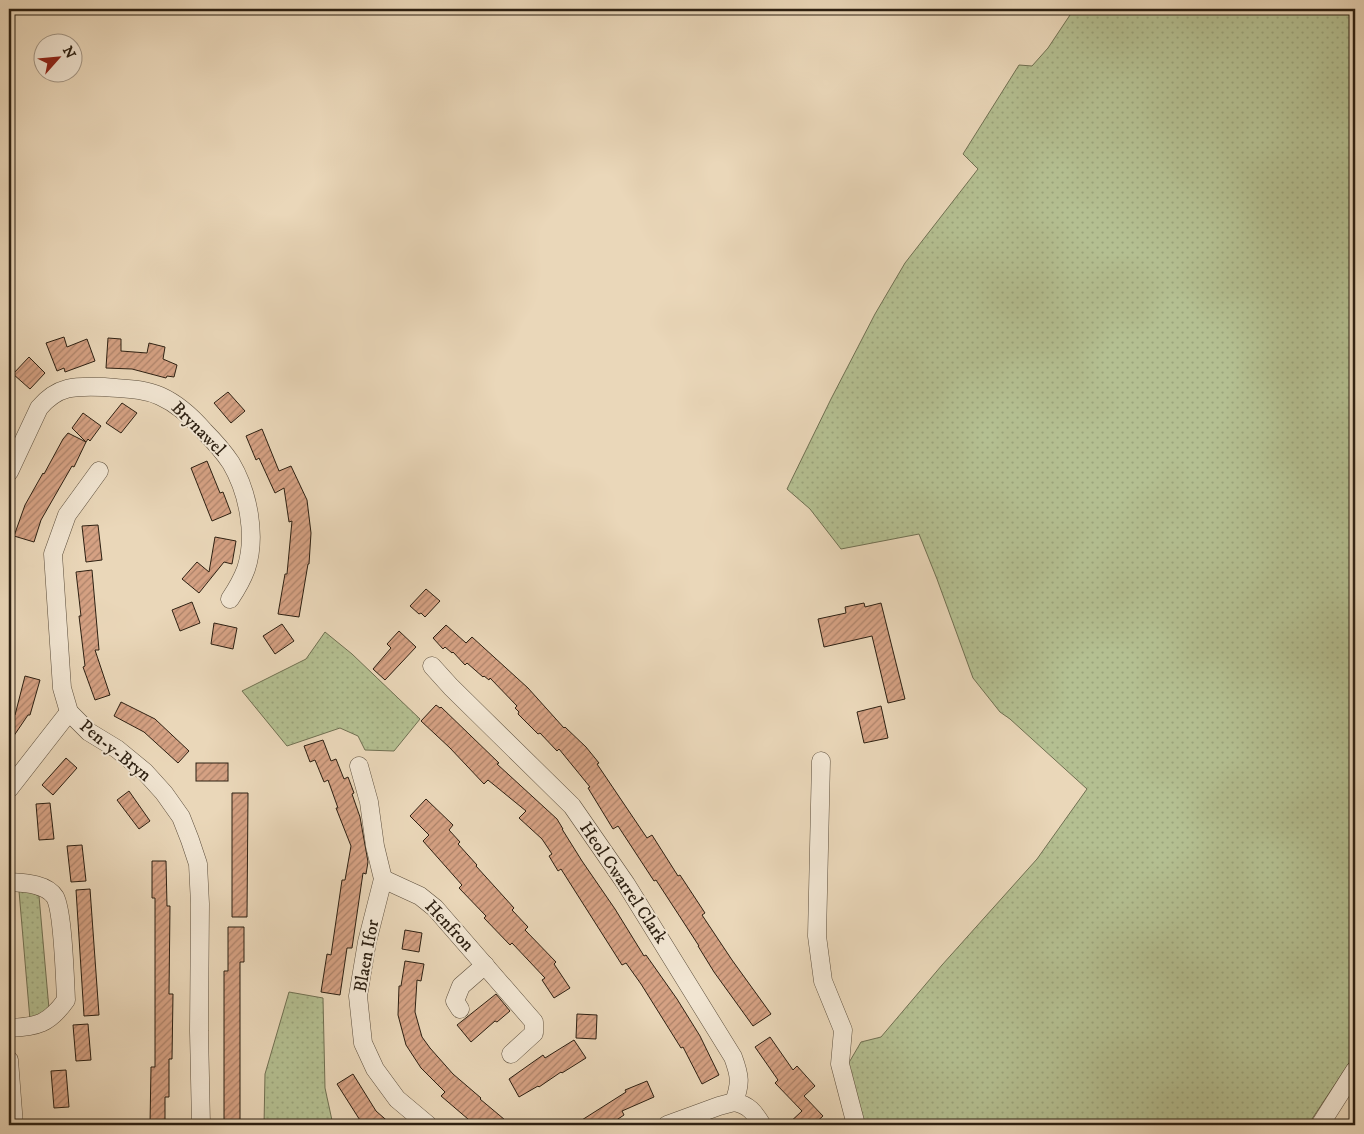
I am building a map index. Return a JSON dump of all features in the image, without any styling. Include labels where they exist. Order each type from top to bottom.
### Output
[{"type":"street","name":"Brynawel","points":[[9,472],[39,408],[46,400],[61,390],[85,386],[146,391],[159,395],[180,406],[220,448],[231,463],[244,495],[249,516],[249,552],[246,569],[230,599]]},
{"type":"street","name":"Pen-y-Bryn","points":[[99,471],[67,515],[53,554],[62,688],[69,712],[89,732],[117,749],[145,772],[164,793],[181,817],[198,864],[200,904],[199,1031],[201,1125]]},
{"type":"street","name":"Heol Cwarrel Clark","points":[[432,666],[572,806],[626,884],[733,1057],[740,1081],[734,1102]]},
{"type":"street","points":[[9,789],[69,712]]},
{"type":"street","points":[[821,761],[817,936],[824,981],[843,1030],[840,1064],[856,1125]]},
{"type":"street","name":"Blaen Ifor","points":[[359,766],[369,802],[375,846],[383,879],[367,942],[358,996],[363,1043],[375,1069],[397,1099],[428,1125]]},
{"type":"street","name":"Henfron","points":[[383,879],[420,896],[427,902],[534,1022],[534,1033],[511,1054]]},
{"type":"street","points":[[9,882],[28,883],[42,887],[54,896],[59,912],[66,1000],[50,1019],[26,1028],[9,1028]]},
{"type":"street","name":"Henfron","points":[[460,1009],[455,1001],[461,986],[485,965]]},
{"type":"street","points":[[9,1060],[14,1125]]},
{"type":"street","points":[[1320,1125],[1355,1070]]},
{"type":"street","points":[[667,1125],[734,1102],[745,1104],[754,1112],[762,1125]]},
{"type":"green space","points":[[1074,9],[1355,9],[1355,1054],[1308,1125],[863,1125],[847,1066],[861,1042],[881,1037],[942,965],[1037,859],[1087,789],[1000,712],[973,678],[919,534],[841,549],[810,509],[787,489],[875,314],[905,263],[978,169],[963,154],[1019,65],[1032,66],[1048,48]]},
{"type":"green space","points":[[325,632],[352,654],[420,719],[394,751],[365,750],[358,736],[340,728],[287,746],[242,691],[306,659]]},
{"type":"green space","points":[[27,890],[39,896],[49,1009],[30,1020],[19,891]]},
{"type":"green space","points":[[289,992],[323,998],[325,1088],[333,1125],[264,1125],[265,1074]]},
{"type":"building","points":[[64,337],[67,347],[87,339],[95,361],[65,372],[64,368],[57,371],[46,343]]},
{"type":"building","points":[[108,338],[121,339],[121,351],[147,353],[149,343],[165,347],[163,359],[177,365],[174,377],[167,376],[166,378],[132,369],[106,368]]},
{"type":"building","points":[[29,357],[45,373],[30,389],[13,374]]},
{"type":"building","points":[[228,392],[245,411],[231,423],[214,403]]},
{"type":"building","points":[[122,403],[137,413],[121,433],[106,423]]},
{"type":"building","points":[[83,413],[101,426],[90,441],[88,439],[86,442],[72,428]]},
{"type":"building","points":[[262,429],[279,471],[291,466],[307,500],[311,533],[309,564],[299,617],[278,614],[285,574],[287,574],[292,521],[289,522],[284,488],[275,493],[259,458],[256,460],[246,436]]},
{"type":"building","points":[[68,433],[86,442],[74,467],[72,466],[41,520],[34,542],[14,536],[25,505]]},
{"type":"building","points":[[207,461],[220,493],[223,492],[231,513],[212,521],[191,468]]},
{"type":"building","points":[[98,525],[102,560],[86,562],[82,526]]},
{"type":"building","points":[[215,537],[236,541],[232,564],[224,562],[199,593],[182,579],[197,562],[209,572]]},
{"type":"building","points":[[92,570],[99,650],[95,650],[110,695],[95,700],[83,667],[85,666],[76,572]]},
{"type":"building","points":[[426,589],[440,601],[425,617],[410,606]]},
{"type":"building","points":[[192,602],[200,623],[180,631],[172,610]]},
{"type":"building","points":[[864,603],[865,607],[881,603],[905,699],[888,703],[872,636],[824,647],[818,619],[846,613],[845,607]]},
{"type":"building","points":[[214,623],[237,628],[233,649],[211,644]]},
{"type":"building","points":[[282,624],[294,641],[275,654],[263,636]]},
{"type":"building","points":[[446,625],[466,643],[472,637],[528,688],[564,728],[586,747],[599,763],[597,764],[647,838],[652,835],[678,876],[680,875],[705,913],[702,915],[771,1014],[753,1026],[714,972],[656,880],[654,881],[618,826],[613,829],[588,788],[590,787],[559,749],[557,751],[518,714],[519,712],[515,708],[517,706],[490,678],[489,680],[483,677],[467,663],[465,665],[453,652],[445,647],[443,649],[433,638]]},
{"type":"building","points":[[399,631],[416,647],[385,680],[373,669],[391,648],[387,644]]},
{"type":"building","points":[[25,676],[40,680],[30,715],[28,715],[9,743],[9,711],[15,715]]},
{"type":"building","points":[[121,702],[155,719],[189,751],[178,763],[144,732],[114,716]]},
{"type":"building","points":[[436,705],[441,707],[499,763],[497,764],[557,819],[644,956],[646,955],[677,999],[700,1036],[719,1075],[702,1084],[683,1047],[681,1048],[626,963],[622,965],[561,869],[558,871],[549,856],[552,854],[542,839],[519,818],[526,811],[488,780],[484,784],[421,721]]},
{"type":"building","points":[[881,706],[888,738],[864,743],[857,712]]},
{"type":"building","points":[[323,740],[331,761],[336,759],[344,779],[348,777],[354,793],[352,794],[360,817],[368,862],[366,874],[363,873],[352,948],[347,948],[340,995],[321,992],[327,954],[331,955],[342,880],[345,880],[351,846],[336,808],[338,808],[328,780],[324,782],[315,760],[310,762],[304,746]]},
{"type":"building","points":[[66,758],[77,768],[53,795],[42,785]]},
{"type":"building","points":[[196,763],[228,763],[228,781],[196,781]]},
{"type":"building","points":[[129,791],[150,821],[139,829],[117,800]]},
{"type":"building","points":[[232,793],[248,793],[247,917],[232,917]]},
{"type":"building","points":[[426,799],[453,825],[449,830],[460,842],[458,844],[514,908],[512,910],[528,927],[525,930],[556,962],[554,964],[570,988],[554,998],[542,980],[545,978],[512,943],[510,945],[484,918],[486,916],[459,888],[462,885],[423,841],[429,835],[410,816]]},
{"type":"building","points":[[50,803],[54,839],[39,840],[36,804]]},
{"type":"building","points":[[82,845],[86,881],[71,882],[67,846]]},
{"type":"building","points":[[152,861],[166,861],[167,906],[170,906],[169,994],[173,994],[172,1059],[169,1059],[169,1097],[165,1097],[165,1125],[150,1125],[151,1067],[155,1067],[155,898],[152,898]]},
{"type":"building","points":[[90,889],[99,1015],[84,1016],[76,890]]},
{"type":"building","points":[[228,927],[244,927],[244,962],[240,962],[240,1125],[224,1125],[224,971],[228,971]]},
{"type":"building","points":[[405,930],[422,933],[419,952],[402,949]]},
{"type":"building","points":[[405,961],[424,964],[421,981],[417,980],[415,1012],[422,1037],[453,1074],[511,1125],[475,1125],[441,1096],[445,1092],[421,1068],[406,1045],[398,1015],[399,986],[401,986]]},
{"type":"building","points":[[496,994],[510,1011],[497,1022],[495,1021],[471,1042],[457,1025]]},
{"type":"building","points":[[577,1014],[597,1015],[596,1039],[576,1038]]},
{"type":"building","points":[[88,1024],[91,1060],[76,1061],[73,1025]]},
{"type":"building","points":[[770,1037],[793,1070],[797,1066],[815,1086],[804,1096],[823,1116],[813,1125],[787,1125],[802,1111],[775,1083],[778,1080],[755,1047]]},
{"type":"building","points":[[574,1040],[586,1058],[519,1097],[509,1079],[543,1055],[545,1058]]},
{"type":"building","points":[[66,1070],[69,1107],[54,1108],[51,1071]]},
{"type":"building","points":[[353,1074],[376,1111],[392,1125],[363,1125],[337,1084]]},
{"type":"building","points":[[647,1081],[654,1097],[622,1111],[624,1115],[609,1125],[574,1125],[626,1092],[625,1090]]}]
